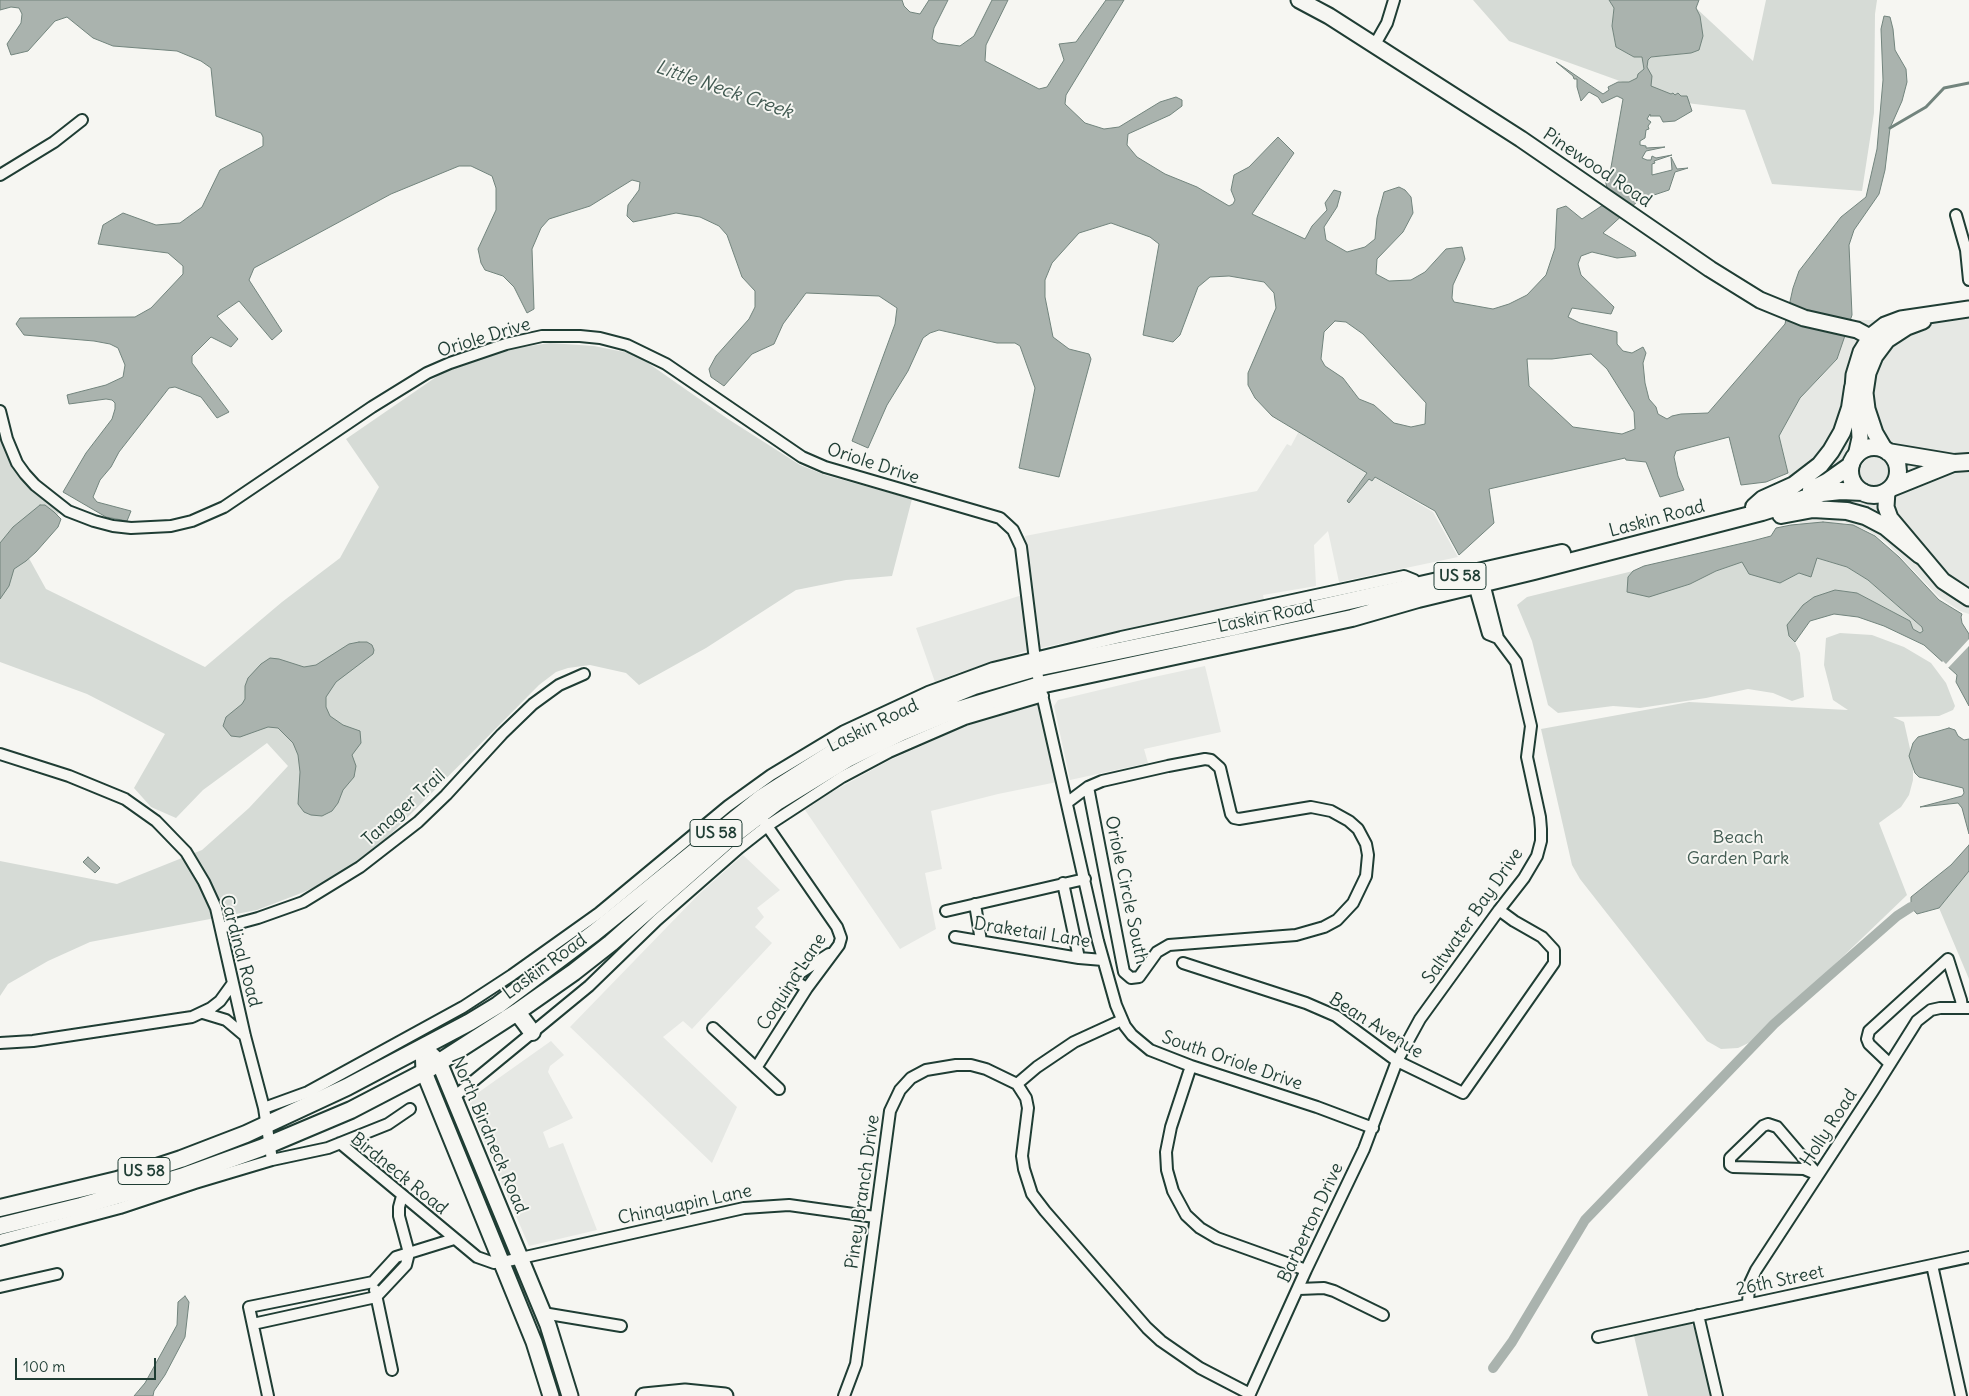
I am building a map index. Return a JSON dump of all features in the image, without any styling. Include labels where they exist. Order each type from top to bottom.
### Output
[{"type":"main road","points":[[1853,388],[1850,408],[1842,432],[1831,451],[1820,465],[1794,485],[1763,499],[1758,510],[1780,515],[1813,509],[1847,511],[1864,516],[1886,527],[1920,555]]},
{"type":"main road","name":"US 58","points":[[1854,460],[1869,448],[1910,457],[1962,462]]},
{"type":"main road","points":[[1886,451],[1896,462],[1898,469],[1898,476],[1889,490]]},
{"type":"main road","points":[[1854,460],[1850,473],[1852,481],[1863,492]]},
{"type":"main road","name":"Laskin Road","points":[[8,1206],[138,1173],[182,1159],[267,1124],[347,1087],[420,1040],[470,1022],[498,1005],[835,751],[895,720],[974,686],[1035,662],[1289,608],[1419,586],[1758,510],[1809,491],[1827,482],[1854,460]]},
{"type":"main road","name":"US 58","points":[[1863,492],[1876,495],[1962,462]]},
{"type":"main road","name":"Laskin Road","points":[[0,1226],[20,1221],[40,1223],[181,1177],[271,1152],[424,1072],[517,1012],[611,943],[730,838],[758,808],[875,744],[948,713],[1352,618],[1822,493],[1841,491],[1863,492]]},
{"type":"main road","points":[[1289,608],[1294,632]]},
{"type":"main road","points":[[517,1012],[532,1032]]},
{"type":"main road","points":[[8,1206],[20,1221]]},
{"type":"street","name":"Pinewood Road","points":[[1299,0],[1329,16],[1521,139],[1735,285],[1760,300],[1786,312],[1848,328],[1877,341]]},
{"type":"street","points":[[1374,46],[1387,23],[1394,0]]},
{"type":"street","points":[[0,175],[54,142],[82,120]]},
{"type":"street","points":[[1956,216],[1966,250],[1969,280]]},
{"type":"street","points":[[1854,460],[1860,438],[1859,420],[1853,388],[1858,358],[1877,341],[1907,327],[1946,313],[1969,309]]},
{"type":"street","name":"Oriole Drive","points":[[0,411],[7,439],[24,474],[35,486],[68,511],[113,526],[138,528],[171,526],[192,521],[224,507],[372,407],[427,373],[450,363],[506,344],[542,336],[580,336],[614,341],[649,354],[666,364],[802,456],[817,464],[876,483],[990,514],[1009,524],[1017,536],[1021,547],[1035,662]]},
{"type":"street","points":[[1877,341],[1875,356],[1868,373],[1865,393],[1871,422],[1886,451]]},
{"type":"street","points":[[1889,490],[1886,507],[1888,513],[1920,555],[1943,581],[1969,598]]},
{"type":"street","name":"Saltwater Bay Drive","points":[[1397,1061],[1420,1019],[1498,910],[1524,878],[1534,860],[1541,841],[1540,817],[1527,757],[1531,726],[1520,674],[1516,662],[1498,638],[1479,584]]},
{"type":"street","name":"South Oriole Drive","points":[[1035,662],[1103,960],[1122,1020],[1132,1036],[1150,1050],[1191,1066],[1317,1107],[1373,1128]]},
{"type":"street","name":"Tanager Trail","points":[[221,928],[258,918],[303,902],[360,867],[418,822],[537,700],[559,685],[584,674]]},
{"type":"street","name":"Cardinal Road","points":[[0,754],[110,791],[141,809],[174,838],[186,852],[204,882],[216,908],[267,1124]]},
{"type":"street","name":"Oriole Circle South","points":[[1068,802],[1088,787],[1102,781],[1158,768],[1206,759],[1211,760],[1220,768],[1231,814],[1234,818],[1239,819],[1311,807],[1331,811],[1350,821],[1358,829],[1366,844],[1368,866],[1366,876],[1353,903],[1337,920],[1324,927],[1296,935],[1169,946],[1157,952],[1139,977],[1131,978],[1124,972],[1088,787]]},
{"type":"street","name":"Coquina Lane","points":[[756,1068],[807,988],[837,949],[841,938],[840,932],[758,808]]},
{"type":"street","name":"Laskin Road","points":[[454,1097],[589,986],[657,920],[739,848],[758,808]]},
{"type":"street","points":[[946,911],[1085,879]]},
{"type":"street","points":[[1063,883],[1079,958]]},
{"type":"street","points":[[975,904],[982,941]]},
{"type":"street","name":"Bean Avenue","points":[[1183,963],[1306,1003],[1336,1016],[1397,1061],[1463,1093],[1554,963],[1554,950],[1542,937],[1498,910]]},
{"type":"street","name":"Draketail Lane","points":[[956,937],[1079,958],[1103,960]]},
{"type":"street","points":[[807,988],[798,983],[796,975],[837,949]]},
{"type":"street","points":[[1890,1064],[1869,1044],[1867,1039],[1869,1031],[1948,959],[1961,1000],[1966,1008]]},
{"type":"street","points":[[574,972],[589,986]]},
{"type":"street","points":[[0,1044],[192,1017],[203,1013],[220,1001],[233,983]]},
{"type":"street","name":"Holly Road","points":[[1748,1304],[1749,1284],[1756,1270],[1916,1021],[1923,1015],[1940,1008],[1966,1008]]},
{"type":"street","points":[[203,1013],[226,1020],[245,1036]]},
{"type":"street","points":[[1122,1020],[1074,1042],[1017,1084],[1026,1098],[1028,1108],[1022,1156],[1032,1194],[1147,1328],[1161,1341],[1200,1368],[1250,1395]]},
{"type":"street","points":[[713,1028],[779,1089]]},
{"type":"street","name":"Laskin Road","points":[[264,1108],[308,1092],[420,1040]]},
{"type":"street","name":"North Birdneck Road","points":[[420,1040],[439,1062],[454,1097],[543,1313],[570,1396]]},
{"type":"street","name":"North Birdneck Road","points":[[420,1040],[424,1072],[503,1262],[534,1342],[551,1396]]},
{"type":"street","name":"Barberton Drive","points":[[1250,1395],[1373,1128],[1397,1061]]},
{"type":"street","name":"Piney Branch Drive","points":[[844,1396],[856,1364],[890,1111],[900,1090],[910,1078],[926,1070],[941,1066],[971,1066],[998,1073],[1017,1084]]},
{"type":"street","points":[[1191,1066],[1171,1127],[1166,1152],[1167,1170],[1173,1191],[1186,1215],[1200,1228],[1217,1238],[1306,1270]]},
{"type":"street","points":[[340,1143],[388,1124],[410,1109]]},
{"type":"street","points":[[267,1124],[271,1152]]},
{"type":"street","points":[[1773,1125],[1818,1175],[1804,1169],[1734,1167],[1729,1161],[1763,1126],[1773,1125]]},
{"type":"street","name":"Birdneck Road","points":[[271,1152],[307,1153],[340,1143],[477,1257],[485,1261],[503,1262]]},
{"type":"street","points":[[253,1324],[376,1297],[406,1266],[409,1253],[399,1216],[402,1196]]},
{"type":"street","name":"Chinquapin Lane","points":[[503,1262],[759,1206],[789,1206],[875,1218]]},
{"type":"street","points":[[0,1240],[40,1223]]},
{"type":"street","points":[[268,1396],[249,1308],[373,1282],[396,1257],[454,1239]]},
{"type":"street","name":"26th Street","points":[[1598,1338],[1969,1257]]},
{"type":"street","points":[[1932,1265],[1961,1396]]},
{"type":"street","points":[[0,1287],[57,1274]]},
{"type":"street","points":[[373,1282],[392,1370]]},
{"type":"street","points":[[1298,1289],[1324,1288],[1334,1291],[1383,1315]]},
{"type":"street","points":[[543,1313],[621,1326]]},
{"type":"street","points":[[1698,1316],[1717,1396]]},
{"type":"street","points":[[644,1396],[704,1393],[725,1396]]},
{"type":"shaded area","points":[[1969,315],[1969,614],[1960,611],[1938,596],[1887,543],[1869,531],[1844,522],[1801,527],[1779,436],[1800,398],[1837,360],[1849,320],[1945,320]]},
{"type":"shaded area","points":[[1299,431],[1368,473],[1348,501],[1350,502],[1369,479],[1374,477],[1433,512],[1458,557],[1339,582],[1328,531],[1314,545],[1316,586],[1263,595],[1264,600],[1026,651],[935,682],[916,628],[1032,592],[1025,536],[1257,491],[1287,444],[1291,446]]},
{"type":"shaded area","points":[[1205,666],[1221,732],[1144,749],[1148,763],[1070,780],[1054,706],[1058,700]]},
{"type":"shaded area","points":[[1031,705],[1037,706],[1039,710],[1057,782],[998,794],[931,811],[942,869],[925,873],[936,929],[900,949],[805,810],[828,794],[890,760],[961,728],[998,714]]},
{"type":"shaded area","points":[[743,855],[780,890],[757,908],[764,917],[755,927],[772,943],[692,1029],[683,1021],[663,1037],[737,1107],[712,1163],[570,1027],[699,894]]},
{"type":"shaded area","points":[[551,1041],[564,1055],[550,1066],[548,1072],[573,1118],[543,1132],[549,1148],[563,1143],[597,1230],[529,1246],[470,1109],[470,1102],[472,1097]]},
{"type":"green space","points":[[1473,0],[1609,0],[1614,8],[1612,26],[1616,47],[1634,57],[1691,53],[1700,16],[1696,8],[1753,61],[1766,0],[1877,0],[1875,14],[1874,113],[1862,191],[1772,184],[1745,110],[1678,102],[1509,41]]},
{"type":"green space","points":[[550,343],[594,346],[629,353],[648,363],[728,419],[800,465],[825,475],[912,499],[892,576],[846,580],[796,590],[706,648],[639,685],[626,673],[590,665],[556,672],[539,685],[387,838],[335,877],[304,892],[257,910],[90,942],[48,961],[8,984],[0,996],[0,861],[117,884],[202,850],[249,808],[288,766],[267,743],[203,790],[176,818],[151,807],[134,788],[165,734],[87,694],[0,662],[0,414],[10,454],[34,491],[59,513],[25,551],[46,589],[205,667],[282,602],[340,558],[379,487],[346,439],[439,375],[479,357],[510,349]]},
{"type":"green space","points":[[1817,558],[1847,567],[1868,580],[1922,627],[1923,631],[1920,633],[1913,629],[1910,621],[1857,593],[1835,590],[1789,636],[1795,642],[1800,653],[1804,697],[1792,701],[1773,693],[1748,689],[1706,698],[1640,708],[1613,706],[1558,713],[1548,705],[1532,641],[1517,605],[1527,597],[1633,571],[1628,578],[1670,589],[1690,584],[1716,571],[1742,562],[1780,583],[1799,573]]},
{"type":"green space","name":"Beach Garden Park","points":[[1840,633],[1872,635],[1904,647],[1931,663],[1946,683],[1955,706],[1953,710],[1939,716],[1893,717],[1904,722],[1913,762],[1913,780],[1909,795],[1901,807],[1879,823],[1907,895],[1757,1039],[1738,1048],[1721,1049],[1707,1041],[1580,879],[1572,865],[1541,729],[1689,702],[1848,710],[1833,700],[1824,665],[1826,638]]},
{"type":"green space","points":[[1969,871],[1969,979],[1939,908]]},
{"type":"green space","points":[[1688,1322],[1696,1330],[1711,1396],[1648,1396],[1634,1336]]},
{"type":"water","name":"Little Neck Creek","points":[[0,0],[902,0],[904,6],[910,12],[920,14],[929,0],[948,0],[934,28],[932,39],[938,43],[960,46],[974,36],[992,0],[1008,0],[986,45],[985,61],[1039,89],[1047,87],[1064,60],[1059,44],[1076,42],[1106,0],[1124,0],[1066,95],[1065,104],[1085,123],[1104,129],[1119,127],[1160,102],[1176,97],[1182,100],[1182,106],[1170,115],[1128,134],[1127,145],[1137,157],[1165,174],[1197,187],[1229,206],[1235,200],[1231,190],[1234,175],[1249,167],[1278,137],[1294,153],[1252,214],[1305,239],[1312,226],[1327,210],[1325,203],[1334,190],[1341,192],[1337,207],[1324,227],[1326,240],[1347,252],[1365,247],[1375,239],[1377,218],[1384,192],[1399,187],[1405,190],[1411,197],[1413,213],[1403,232],[1377,259],[1376,274],[1389,281],[1411,280],[1425,272],[1446,249],[1462,247],[1465,259],[1453,285],[1452,298],[1454,302],[1493,309],[1527,295],[1546,275],[1555,248],[1557,209],[1566,206],[1582,219],[1603,205],[1608,191],[1605,180],[1610,173],[1623,99],[1617,96],[1602,103],[1598,97],[1589,92],[1581,101],[1577,79],[1574,79],[1556,62],[1603,94],[1609,90],[1608,87],[1618,82],[1629,82],[1637,78],[1638,74],[1644,69],[1642,57],[1634,57],[1616,47],[1612,26],[1614,8],[1609,0],[1699,0],[1696,8],[1700,16],[1703,36],[1699,50],[1691,53],[1651,57],[1648,60],[1647,67],[1652,76],[1651,86],[1671,94],[1675,95],[1678,93],[1681,96],[1687,96],[1692,111],[1675,121],[1663,122],[1660,116],[1650,116],[1650,114],[1647,119],[1651,122],[1648,126],[1649,129],[1646,130],[1645,138],[1640,141],[1640,145],[1646,146],[1646,148],[1665,147],[1646,151],[1642,158],[1651,160],[1652,156],[1656,158],[1672,155],[1654,161],[1655,163],[1652,164],[1652,175],[1672,170],[1671,157],[1677,169],[1688,168],[1675,172],[1669,190],[1639,200],[1603,233],[1635,252],[1636,256],[1617,258],[1592,252],[1581,256],[1578,264],[1581,275],[1614,307],[1611,314],[1572,308],[1568,317],[1580,323],[1617,332],[1617,344],[1623,351],[1632,353],[1643,347],[1646,353],[1643,363],[1649,399],[1656,407],[1658,414],[1667,419],[1681,414],[1708,413],[1785,324],[1799,271],[1841,217],[1866,197],[1877,149],[1883,80],[1881,29],[1884,16],[1890,17],[1895,50],[1906,69],[1907,82],[1902,101],[1890,128],[1885,170],[1879,194],[1854,230],[1849,245],[1852,315],[1837,359],[1800,398],[1779,436],[1788,473],[1766,482],[1741,485],[1729,437],[1676,451],[1674,457],[1678,476],[1684,490],[1660,497],[1646,462],[1626,460],[1625,458],[1489,489],[1494,523],[1459,555],[1435,511],[1375,477],[1372,481],[1369,479],[1349,503],[1347,501],[1367,473],[1272,416],[1255,398],[1248,385],[1248,373],[1276,308],[1274,293],[1264,282],[1229,276],[1210,277],[1198,287],[1180,335],[1173,342],[1143,335],[1159,244],[1150,237],[1111,223],[1079,233],[1052,263],[1045,280],[1045,297],[1053,337],[1069,349],[1089,354],[1091,359],[1059,477],[1019,468],[1035,388],[1020,346],[1015,343],[997,343],[939,330],[923,338],[908,371],[887,405],[868,448],[852,441],[895,324],[897,308],[879,296],[806,293],[783,324],[774,344],[752,354],[724,386],[711,377],[709,369],[716,356],[749,319],[755,307],[755,291],[742,277],[727,235],[719,226],[700,217],[676,213],[633,222],[627,216],[628,205],[639,190],[640,182],[632,180],[590,206],[549,219],[541,228],[532,249],[534,309],[527,313],[514,287],[503,276],[485,270],[481,263],[478,249],[496,210],[496,188],[492,176],[471,166],[459,166],[391,194],[254,268],[249,280],[282,331],[272,340],[239,301],[217,316],[238,339],[231,347],[211,337],[192,356],[192,363],[229,412],[217,418],[201,397],[175,387],[169,388],[119,452],[111,467],[100,480],[93,497],[97,502],[131,511],[127,521],[106,517],[63,492],[86,453],[112,419],[115,409],[115,403],[112,400],[106,399],[69,404],[67,395],[106,385],[123,377],[125,365],[118,348],[110,344],[94,341],[24,335],[16,324],[20,318],[135,317],[151,308],[183,274],[183,266],[168,253],[98,244],[103,225],[123,213],[156,225],[180,223],[202,207],[220,170],[263,146],[263,137],[261,133],[216,116],[211,68],[201,61],[177,51],[113,46],[93,38],[67,17],[55,21],[28,51],[11,55],[7,44],[21,23],[22,14],[19,8],[11,7],[0,10]],"holes":[[[1335,321],[1346,322],[1363,334],[1426,403],[1425,424],[1411,427],[1394,423],[1374,405],[1359,399],[1343,378],[1325,366],[1321,359],[1324,332]],[[1591,354],[1607,369],[1634,412],[1635,429],[1622,434],[1573,427],[1529,386],[1527,359],[1552,359]]]},
{"type":"water","points":[[40,505],[45,505],[61,519],[58,527],[36,552],[14,569],[9,586],[0,599],[0,543],[13,527]]},
{"type":"water","points":[[1823,522],[1853,525],[1875,536],[1899,557],[1939,600],[1962,614],[1962,623],[1969,634],[1969,706],[1956,682],[1957,675],[1924,645],[1884,626],[1858,617],[1834,614],[1810,621],[1795,642],[1789,636],[1787,625],[1803,605],[1814,597],[1835,590],[1857,593],[1910,621],[1913,629],[1920,633],[1923,631],[1922,627],[1868,580],[1847,567],[1817,558],[1811,577],[1799,573],[1780,583],[1749,574],[1742,562],[1716,571],[1690,584],[1649,597],[1627,592],[1628,577],[1633,571],[1644,566],[1771,536],[1776,528]]},
{"type":"water","points":[[367,642],[372,645],[373,654],[336,682],[326,697],[326,707],[330,716],[343,725],[360,731],[361,743],[352,755],[356,766],[354,777],[343,790],[338,803],[332,811],[322,816],[311,815],[304,812],[298,804],[300,772],[298,755],[293,743],[278,728],[268,727],[240,737],[231,736],[223,726],[226,717],[242,704],[245,699],[245,686],[248,678],[261,664],[270,658],[304,667],[316,665],[349,644]]},
{"type":"water","points":[[1949,728],[1955,730],[1958,736],[1964,740],[1969,739],[1969,834],[1962,808],[1958,803],[1920,807],[1962,796],[1964,793],[1963,788],[1919,777],[1915,773],[1909,756],[1913,743],[1918,737]]},
{"type":"water","points":[[1969,845],[1969,871],[1939,908],[1917,914],[1911,907],[1911,897],[1951,865]]},
{"type":"water","points":[[88,857],[100,868],[95,873],[83,862]]},
{"type":"water","points":[[185,1296],[189,1302],[185,1337],[165,1375],[154,1391],[153,1396],[134,1396],[145,1383],[177,1325],[178,1302]]},
{"type":"pier","points":[[1969,639],[1969,646],[1948,668],[1952,673],[1941,663],[1943,661],[1946,664]]},
{"type":"waterway","points":[[1890,128],[1926,107],[1944,88],[1969,83]]},
{"type":"waterway","points":[[1493,1368],[1512,1342],[1585,1220],[1774,1024],[1897,916],[1911,907]]}]
